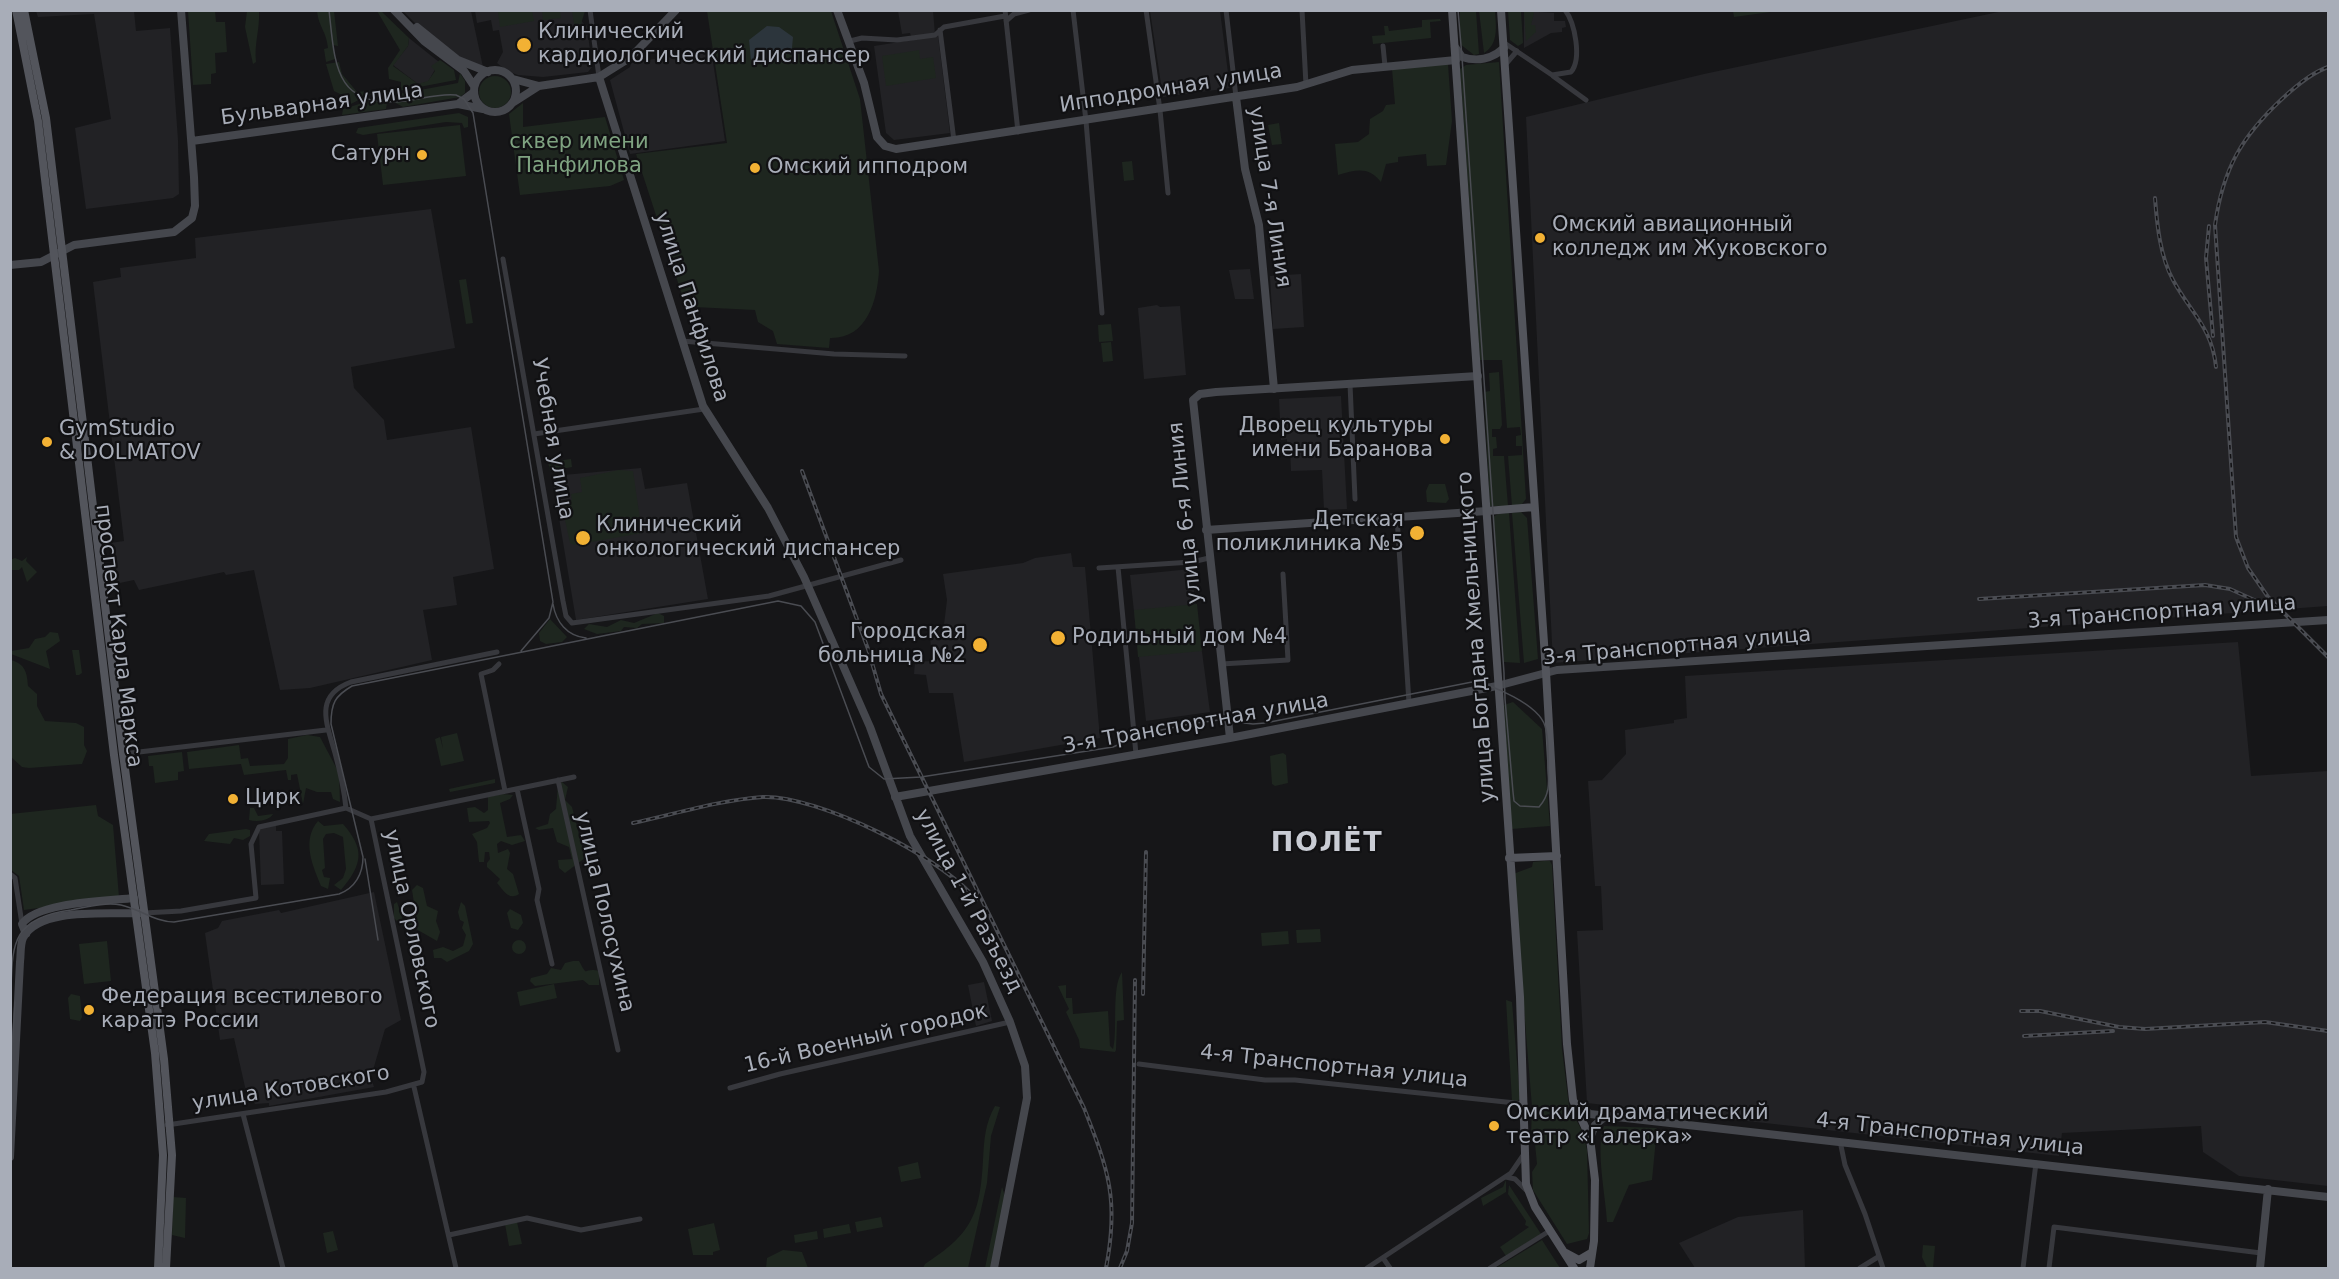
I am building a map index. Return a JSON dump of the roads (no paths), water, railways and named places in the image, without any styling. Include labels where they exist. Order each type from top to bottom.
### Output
[{"type":"main road","name":"проспект Карла Маркса","points":[[16,10],[30,54]]},
{"type":"main road","name":"проспект Карла Маркса","points":[[24,10],[58,254],[167,1125],[171,1208],[166,1269]]},
{"type":"main road","points":[[10,265],[41,262],[74,245],[174,232],[187,224],[195,206],[181,10]]},
{"type":"main road","points":[[393,10],[424,40],[464,71],[474,89],[475,99],[483,109],[503,111],[539,86]]},
{"type":"main road","points":[[400,10],[427,37],[458,60],[488,72],[503,72],[513,79],[539,86],[598,77],[631,57],[676,10]]},
{"type":"main road","points":[[837,10],[850,40]]},
{"type":"main road","name":"улица Богдана Хмельницкого","points":[[1452,10],[1525,1104],[1525,1176],[1528,1192],[1574,1269]]},
{"type":"main road","points":[[1501,10],[1546,672],[1563,993],[1573,1100],[1590,1138],[1595,1180],[1590,1269]]},
{"type":"main road","name":"Ипподромная улица","points":[[850,40],[864,83],[877,137],[890,148],[901,149],[1160,110],[1306,85],[1352,70],[1456,60]]},
{"type":"main road","points":[[1455,47],[1462,57],[1473,59],[1493,56],[1504,45]]},
{"type":"main road","points":[[474,89],[481,75],[488,72]]},
{"type":"main road","name":"улица Панфилова","points":[[598,77],[704,409],[768,508],[808,587],[870,727],[895,797]]},
{"type":"main road","points":[[513,79],[516,86],[514,102]]},
{"type":"main road","name":"Бульварная улица","points":[[458,104],[474,89]]},
{"type":"main road","name":"улица 7-я Линия","points":[[1236,97],[1245,169],[1259,225],[1274,389]]},
{"type":"main road","name":"Бульварная улица","points":[[192,141],[458,104],[483,109]]},
{"type":"main road","points":[[1274,389],[1478,376]]},
{"type":"main road","name":"улица 6-я Линия","points":[[1230,738],[1192,404],[1200,394],[1274,389]]},
{"type":"main road","points":[[1206,530],[1534,507]]},
{"type":"main road","name":"3-я Транспортная улица","points":[[895,797],[1230,738],[1497,687],[1546,672],[2328,620]]},
{"type":"main road","name":"проспект Карла Маркса","points":[[119,754],[134,898],[140,913]]},
{"type":"main road","name":"улица 1-й Разъезд","points":[[895,797],[910,836],[973,943],[1010,1022]]},
{"type":"main road","points":[[1509,858],[1557,856]]},
{"type":"main road","points":[[10,1157],[20,962],[26,934],[22,924],[33,915],[52,908],[134,898]]},
{"type":"main road","points":[[26,934],[38,924],[56,918],[99,913],[140,913]]},
{"type":"main road","points":[[994,1269],[1027,1098],[1026,1066],[1010,1022]]},
{"type":"main road","name":"4-я Транспортная улица","points":[[1573,1100],[1584,1111],[1608,1115],[2328,1197]]},
{"type":"main road","points":[[1590,1138],[1594,1125],[1608,1115]]},
{"type":"main road","name":"проспект Карла Маркса","points":[[158,1269],[167,1125]]},
{"type":"main road","points":[[2260,1269],[2268,1190]]},
{"type":"main road","points":[[1564,1252],[1579,1260],[1591,1253]]},
{"type":"street","points":[[590,10],[598,77]]},
{"type":"street","points":[[850,40],[897,40],[935,35],[940,30],[1029,10]]},
{"type":"street","points":[[1073,10],[1086,121],[1102,313]]},
{"type":"street","points":[[1146,10],[1160,110],[1168,193]]},
{"type":"street","name":"улица 7-я Линия","points":[[1226,10],[1236,97]]},
{"type":"street","points":[[1302,10],[1306,85]]},
{"type":"street","points":[[1552,75],[1571,72],[1575,64],[1573,24],[1565,10]]},
{"type":"street","points":[[1005,16],[1018,132]]},
{"type":"street","points":[[940,30],[954,141]]},
{"type":"street","points":[[1504,45],[1517,51],[1586,100]]},
{"type":"street","points":[[1383,46],[1385,66]]},
{"type":"street","points":[[1505,65],[1517,51]]},
{"type":"street","name":"Учебная улица","points":[[503,259],[565,611],[572,623],[718,605],[808,587]]},
{"type":"street","points":[[682,341],[834,354],[905,356]]},
{"type":"street","points":[[1350,384],[1355,499]]},
{"type":"street","points":[[534,435],[704,409]]},
{"type":"street","points":[[1397,517],[1409,703]]},
{"type":"street","points":[[1099,568],[1192,562],[1209,558]]},
{"type":"street","points":[[808,587],[901,560]]},
{"type":"street","points":[[1118,567],[1136,754]]},
{"type":"street","points":[[1221,664],[1288,660],[1283,574]]},
{"type":"street","points":[[140,913],[181,911],[256,898],[251,844],[259,827],[346,808],[334,749],[326,730],[328,699],[342,685],[497,652]]},
{"type":"street","points":[[499,664],[493,670],[481,674],[505,791]]},
{"type":"street","points":[[119,754],[326,730]]},
{"type":"street","points":[[371,819],[574,777]]},
{"type":"street","name":"улица Полосухина","points":[[558,780],[618,1050]]},
{"type":"street","points":[[517,789],[539,889],[537,900],[552,964]]},
{"type":"street","name":"улица Орловского","points":[[346,808],[371,819],[424,1072],[422,1082]]},
{"type":"street","points":[[12,875],[22,924]]},
{"type":"street","name":"16-й Военный городок","points":[[730,1088],[780,1074],[1010,1022]]},
{"type":"street","name":"4-я Транспортная улица","points":[[1139,1064],[1265,1080],[1295,1080],[1525,1104]]},
{"type":"street","name":"улица Котовского","points":[[167,1125],[414,1087],[422,1082]]},
{"type":"street","points":[[414,1087],[456,1269]]},
{"type":"street","points":[[243,1114],[283,1269]]},
{"type":"street","points":[[1840,1141],[1845,1165],[1883,1269]]},
{"type":"street","points":[[1367,1269],[1506,1177],[1519,1164],[1526,1147]]},
{"type":"street","points":[[2023,1269],[2036,1163]]},
{"type":"street","points":[[1506,1177],[1515,1179],[1528,1192]]},
{"type":"street","points":[[449,1235],[527,1218],[581,1230],[640,1219]]},
{"type":"street","points":[[2049,1269],[2054,1227],[2261,1253]]},
{"type":"street","points":[[1490,1269],[1551,1230]]},
{"type":"street","points":[[1860,1269],[1878,1257]]},
{"type":"street","points":[[1383,1258],[1390,1269]]},
{"type":"tram line","points":[[329,10],[337,65],[351,90],[364,98],[382,102],[456,95],[464,99],[473,113],[553,602],[549,618],[521,651]]},
{"type":"tram line","points":[[10,1009],[13,955],[16,942],[33,921],[49,915],[96,905],[115,904],[160,920],[174,922],[339,894],[350,888],[360,875],[363,857],[331,724],[335,701],[352,686],[778,601],[801,606],[815,622],[869,767],[884,779],[921,777],[1113,747],[1142,734],[1190,724],[1219,720],[1265,723],[1472,682],[1491,687],[1502,691],[1514,697],[1525,703],[1541,718],[1547,736],[1548,784],[1547,793],[1539,807],[1520,806],[1514,801],[1513,792],[1505,699],[1505,696],[1505,692],[1504,673],[1462,57],[1458,10]]},
{"type":"tram line","points":[[553,604],[557,617],[564,627],[573,634],[586,638]]},
{"type":"tram line","points":[[365,859],[378,940]]},
{"type":"tram line","points":[[10,1081],[15,1002]]},
{"type":"railway","points":[[2328,67],[2298,84],[2256,126],[2229,170],[2223,186],[2215,225],[2236,537],[2248,568],[2268,597],[2328,657]]},
{"type":"railway","points":[[2155,198],[2158,229],[2165,261],[2173,280],[2205,330],[2214,353],[2216,367]]},
{"type":"railway","points":[[2209,226],[2206,258],[2213,336]]},
{"type":"railway","points":[[802,471],[868,649],[881,694],[1093,1130],[1105,1169],[1111,1205],[1112,1224],[1106,1268]]},
{"type":"railway","points":[[1979,599],[2205,585],[2230,589],[2274,609]]},
{"type":"railway","points":[[633,823],[730,801],[763,797],[786,799],[845,817],[908,848],[960,883],[976,900]]},
{"type":"railway","points":[[1143,994],[1146,852]]},
{"type":"railway","points":[[1120,1268],[1127,1251],[1132,1223],[1135,980]]},
{"type":"railway","points":[[2021,1011],[2040,1011],[2119,1027],[2145,1029],[2265,1022],[2328,1031]]},
{"type":"railway","points":[[2024,1036],[2113,1031]]},
{"type":"place","name":"Клинический кардиологический диспансер","points":[[524,45]]},
{"type":"place","name":"Сатурн","points":[[422,155]]},
{"type":"place","name":"Омский ипподром","points":[[755,168]]},
{"type":"place","name":"Омский авиационный колледж им Жуковского","points":[[1540,238]]},
{"type":"place","name":"Дворец культуры имени Баранова","points":[[1445,439]]},
{"type":"place","name":"GymStudio & DOLMATOV","points":[[47,442]]},
{"type":"place","name":"Детская поликлиника №5","points":[[1417,533]]},
{"type":"place","name":"Клинический онкологический диспансер","points":[[583,538]]},
{"type":"place","name":"Родильный дом №4","points":[[1058,638]]},
{"type":"place","name":"Городская больница №2","points":[[980,645]]},
{"type":"place","name":"Цирк","points":[[233,799]]},
{"type":"place","name":"Федерация всестилевого каратэ России","points":[[89,1010]]},
{"type":"place","name":"Омский драматический театр «Галерка»","points":[[1494,1126]]},
{"type":"district","name":"ПОЛЁТ","points":[[1327,844]]},
{"type":"park label","name":"сквер имени Панфилова","points":[[579,155]]}]
